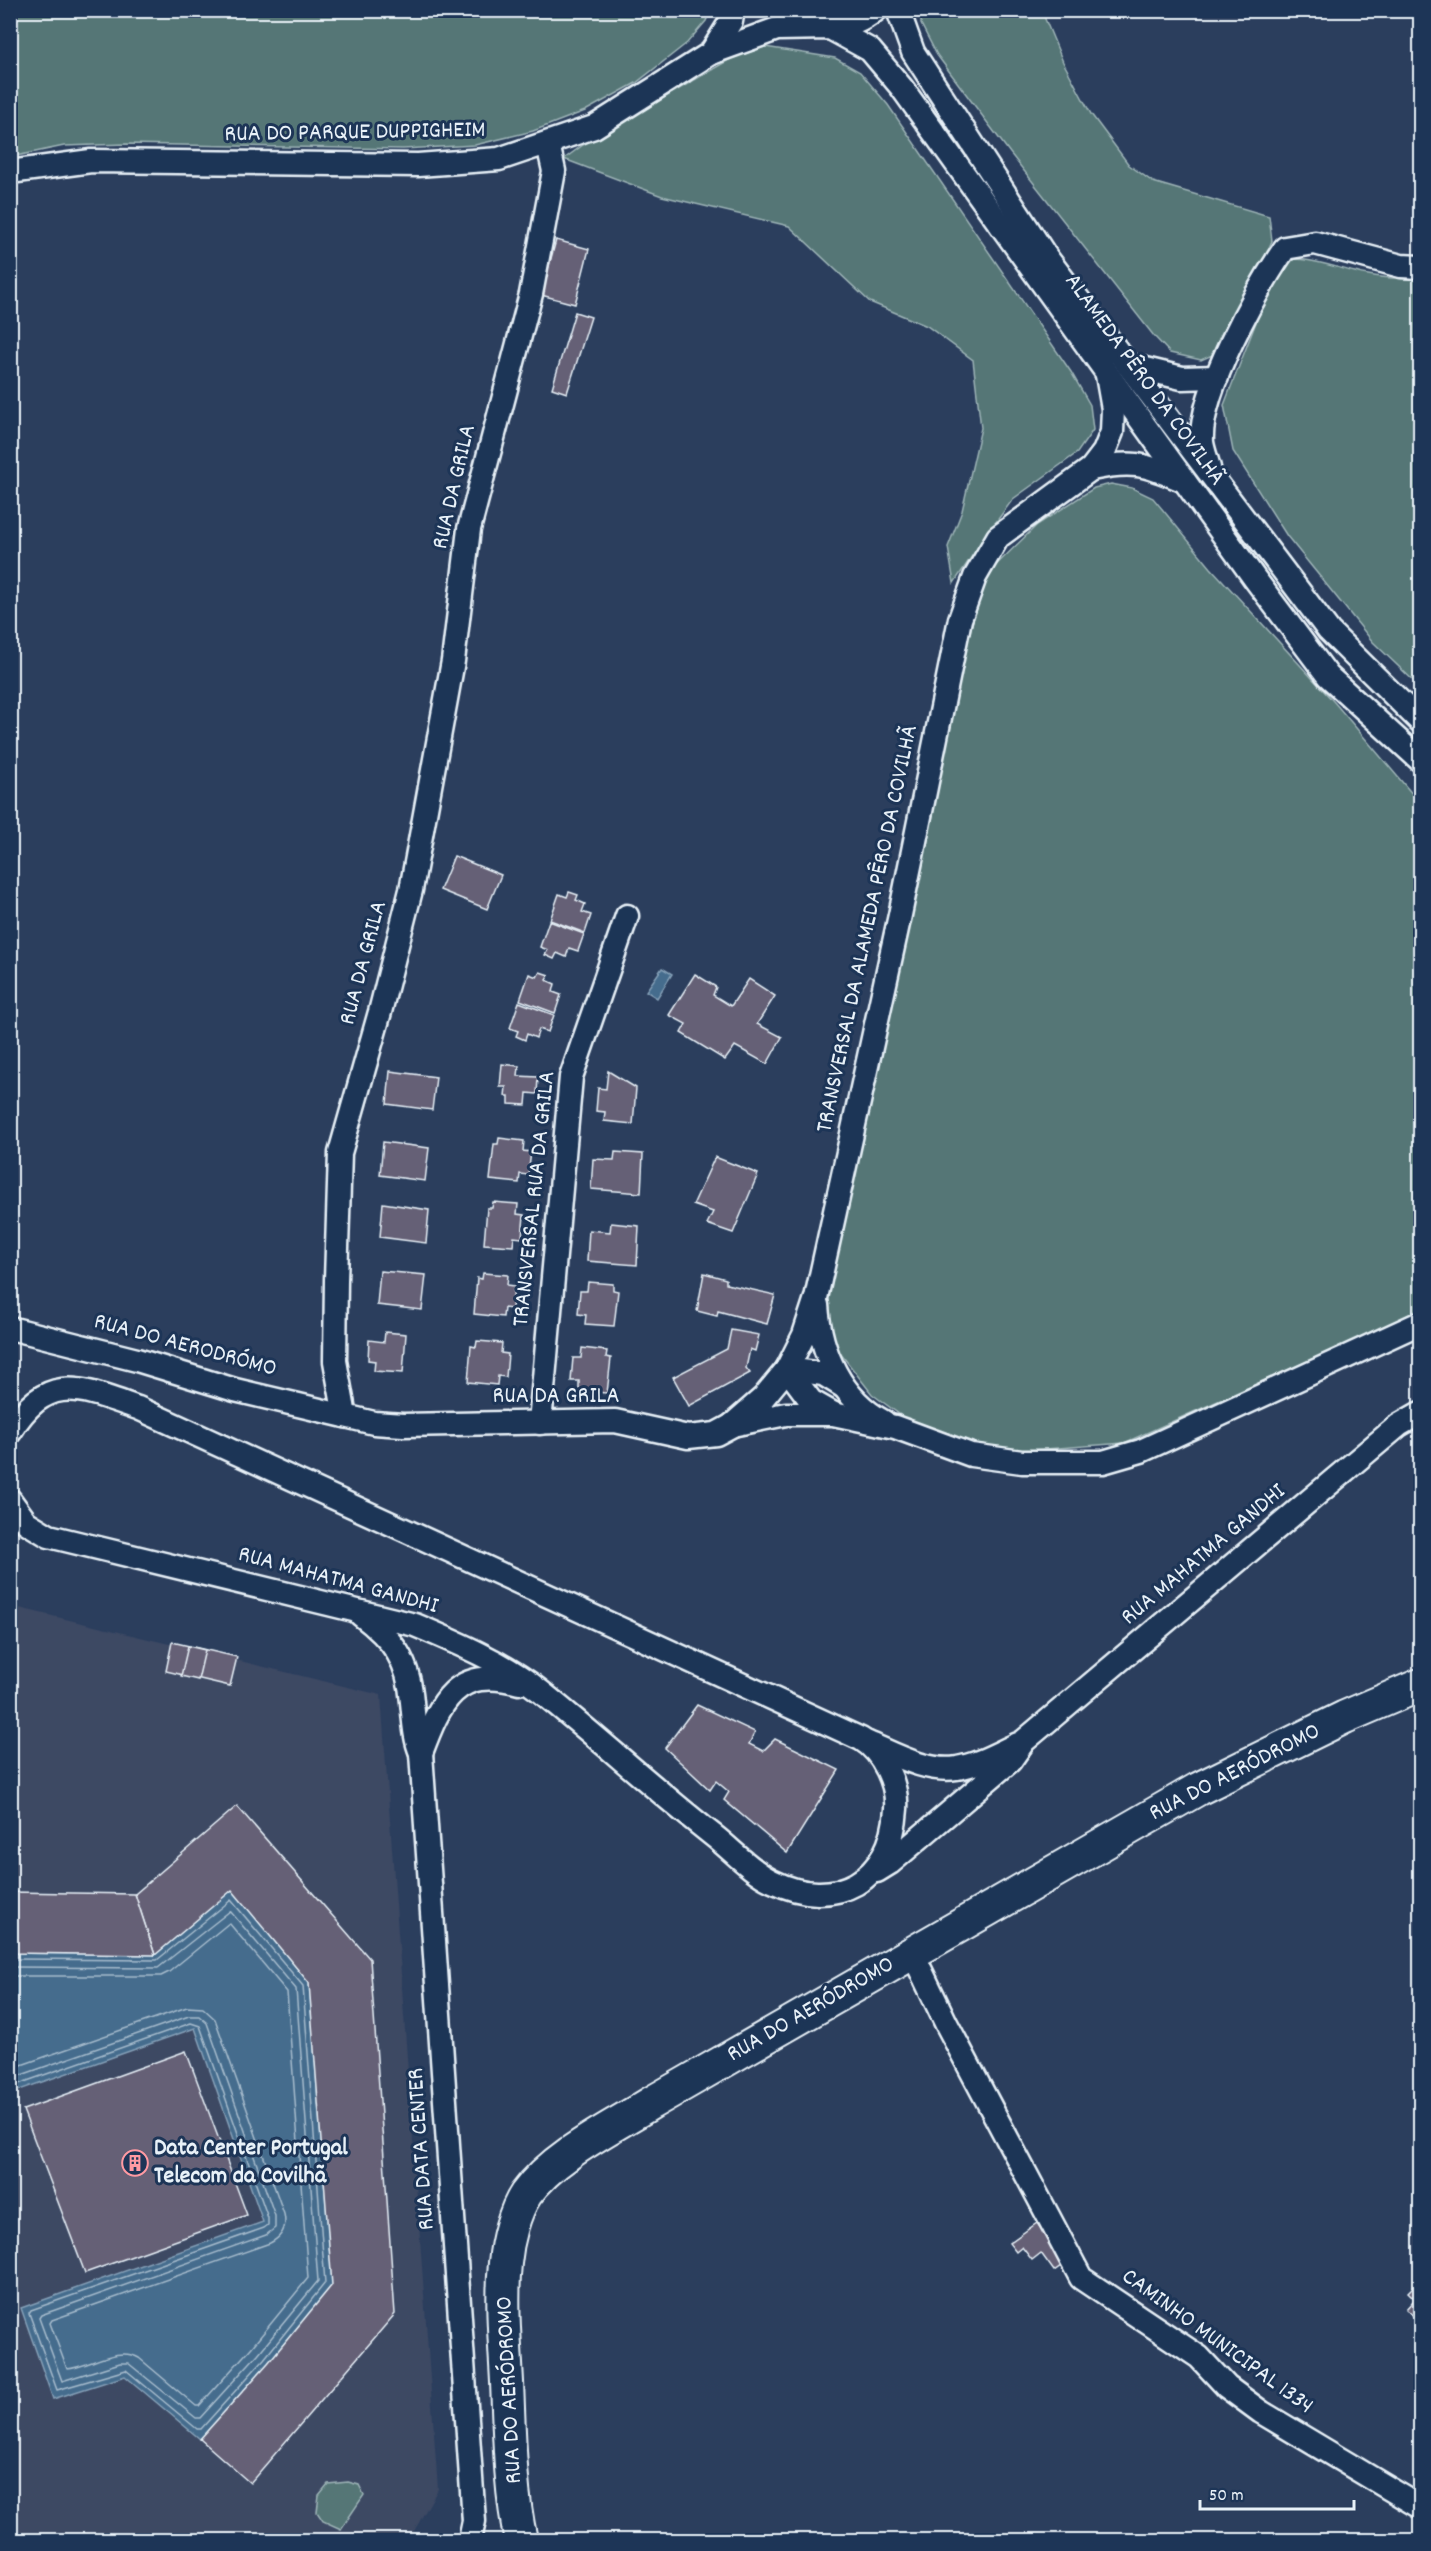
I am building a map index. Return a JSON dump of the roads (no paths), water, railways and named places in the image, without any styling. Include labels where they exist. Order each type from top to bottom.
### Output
[{"type":"main road","name":"RUA DO AERÓDROMO","points":[[521,2541],[509,2425],[503,2300],[505,2262],[513,2223],[525,2195],[546,2172],[632,2114],[1198,1789],[1345,1717],[1420,1685]]},
{"type":"street","points":[[711,53],[731,21],[733,10]]},
{"type":"street","name":"ALAMEDA PÊRO DA COVILHÃ","points":[[794,10],[815,24],[830,28],[870,50],[902,88],[1107,375],[1328,676],[1420,760]]},
{"type":"street","points":[[711,53],[777,29],[830,28],[861,22],[876,10]]},
{"type":"street","name":"ALAMEDA PÊRO DA COVILHÃ","points":[[898,10],[913,52],[1047,258],[1329,631],[1420,722]]},
{"type":"street","name":"RUA DO PARQUE DUPPIGHEIM","points":[[10,172],[91,161],[418,165],[499,159],[594,127],[711,53]]},
{"type":"street","name":"RUA DA GRILA","points":[[548,144],[554,171],[533,283],[469,529],[453,661],[411,890],[380,1012],[340,1153],[335,1360],[345,1416],[374,1423],[403,1425],[615,1421],[688,1437],[716,1434],[731,1426],[786,1414],[832,1414]]},
{"type":"street","points":[[1211,474],[1202,442],[1205,418],[1217,377],[1261,284],[1285,248],[1315,243],[1401,266],[1420,267]]},
{"type":"street","points":[[1128,365],[1182,378],[1217,377]]},
{"type":"street","name":"TRANSVERSAL DA ALAMEDA PÊRO DA COVILHÃ","points":[[731,1426],[763,1398],[787,1369],[804,1335],[816,1298],[900,915],[960,619],[975,577],[998,537],[1091,469],[1104,452],[1112,432],[1113,409],[1107,375]]},
{"type":"street","name":"TRANSVERSAL DA ALAMEDA PÊRO DA COVILHÃ","points":[[1091,469],[1117,463],[1150,466],[1184,481]]},
{"type":"street","name":"TRANSVERSAL RUA DA GRILA","points":[[540,1423],[572,1077],[627,916]]},
{"type":"street","points":[[816,1298],[821,1335],[829,1360],[846,1389],[867,1413],[895,1428]]},
{"type":"street","points":[[787,1369],[811,1401],[832,1414],[895,1428],[971,1455],[1022,1462],[1103,1462],[1141,1451],[1420,1323]]},
{"type":"street","name":"RUA DO AERODRÓMO","points":[[10,1328],[137,1360],[235,1390],[345,1416]]},
{"type":"street","points":[[787,1369],[823,1374],[846,1389]]},
{"type":"street","name":"RUA MAHATMA GANDHI","points":[[10,1432],[21,1416],[44,1394],[69,1389],[93,1392],[138,1408],[867,1743],[927,1766],[955,1769],[981,1761],[1024,1741]]},
{"type":"street","name":"RUA MAHATMA GANDHI","points":[[10,1500],[26,1522],[49,1536],[415,1625],[460,1645],[537,1689],[670,1802],[770,1880],[799,1892],[831,1892],[855,1885],[890,1863],[1010,1761],[1024,1741],[1399,1425],[1420,1413]]},
{"type":"street","name":"RUA DATA CENTER","points":[[355,1610],[382,1631],[393,1643],[403,1660],[411,1689],[417,1743],[421,1753],[474,2521],[470,2541]]},
{"type":"street","name":"RUA DATA CENTER","points":[[421,1753],[437,1711],[460,1687],[476,1679],[498,1677],[537,1689]]},
{"type":"street","name":"RUA MAHATMA GANDHI","points":[[867,1743],[885,1766],[894,1783],[897,1799],[896,1821],[891,1839],[882,1860],[872,1874]]},
{"type":"street","name":"CAMINHO MUNICIPAL 1334","points":[[912,1952],[946,2023],[1081,2278],[1199,2358],[1227,2387],[1261,2412],[1420,2507]]},
{"type":"water","points":[[662,968],[672,974],[657,998],[646,991]]},
{"type":"water","points":[[232,1890],[309,1983],[332,2285],[268,2363],[200,2439],[125,2376],[53,2399],[21,2308],[263,2222],[195,2028],[11,2093],[10,1953],[155,1955]]},
{"type":"place","name":"Data Center Portugal Telecom da Covilhã","points":[[135,2163]]}]
